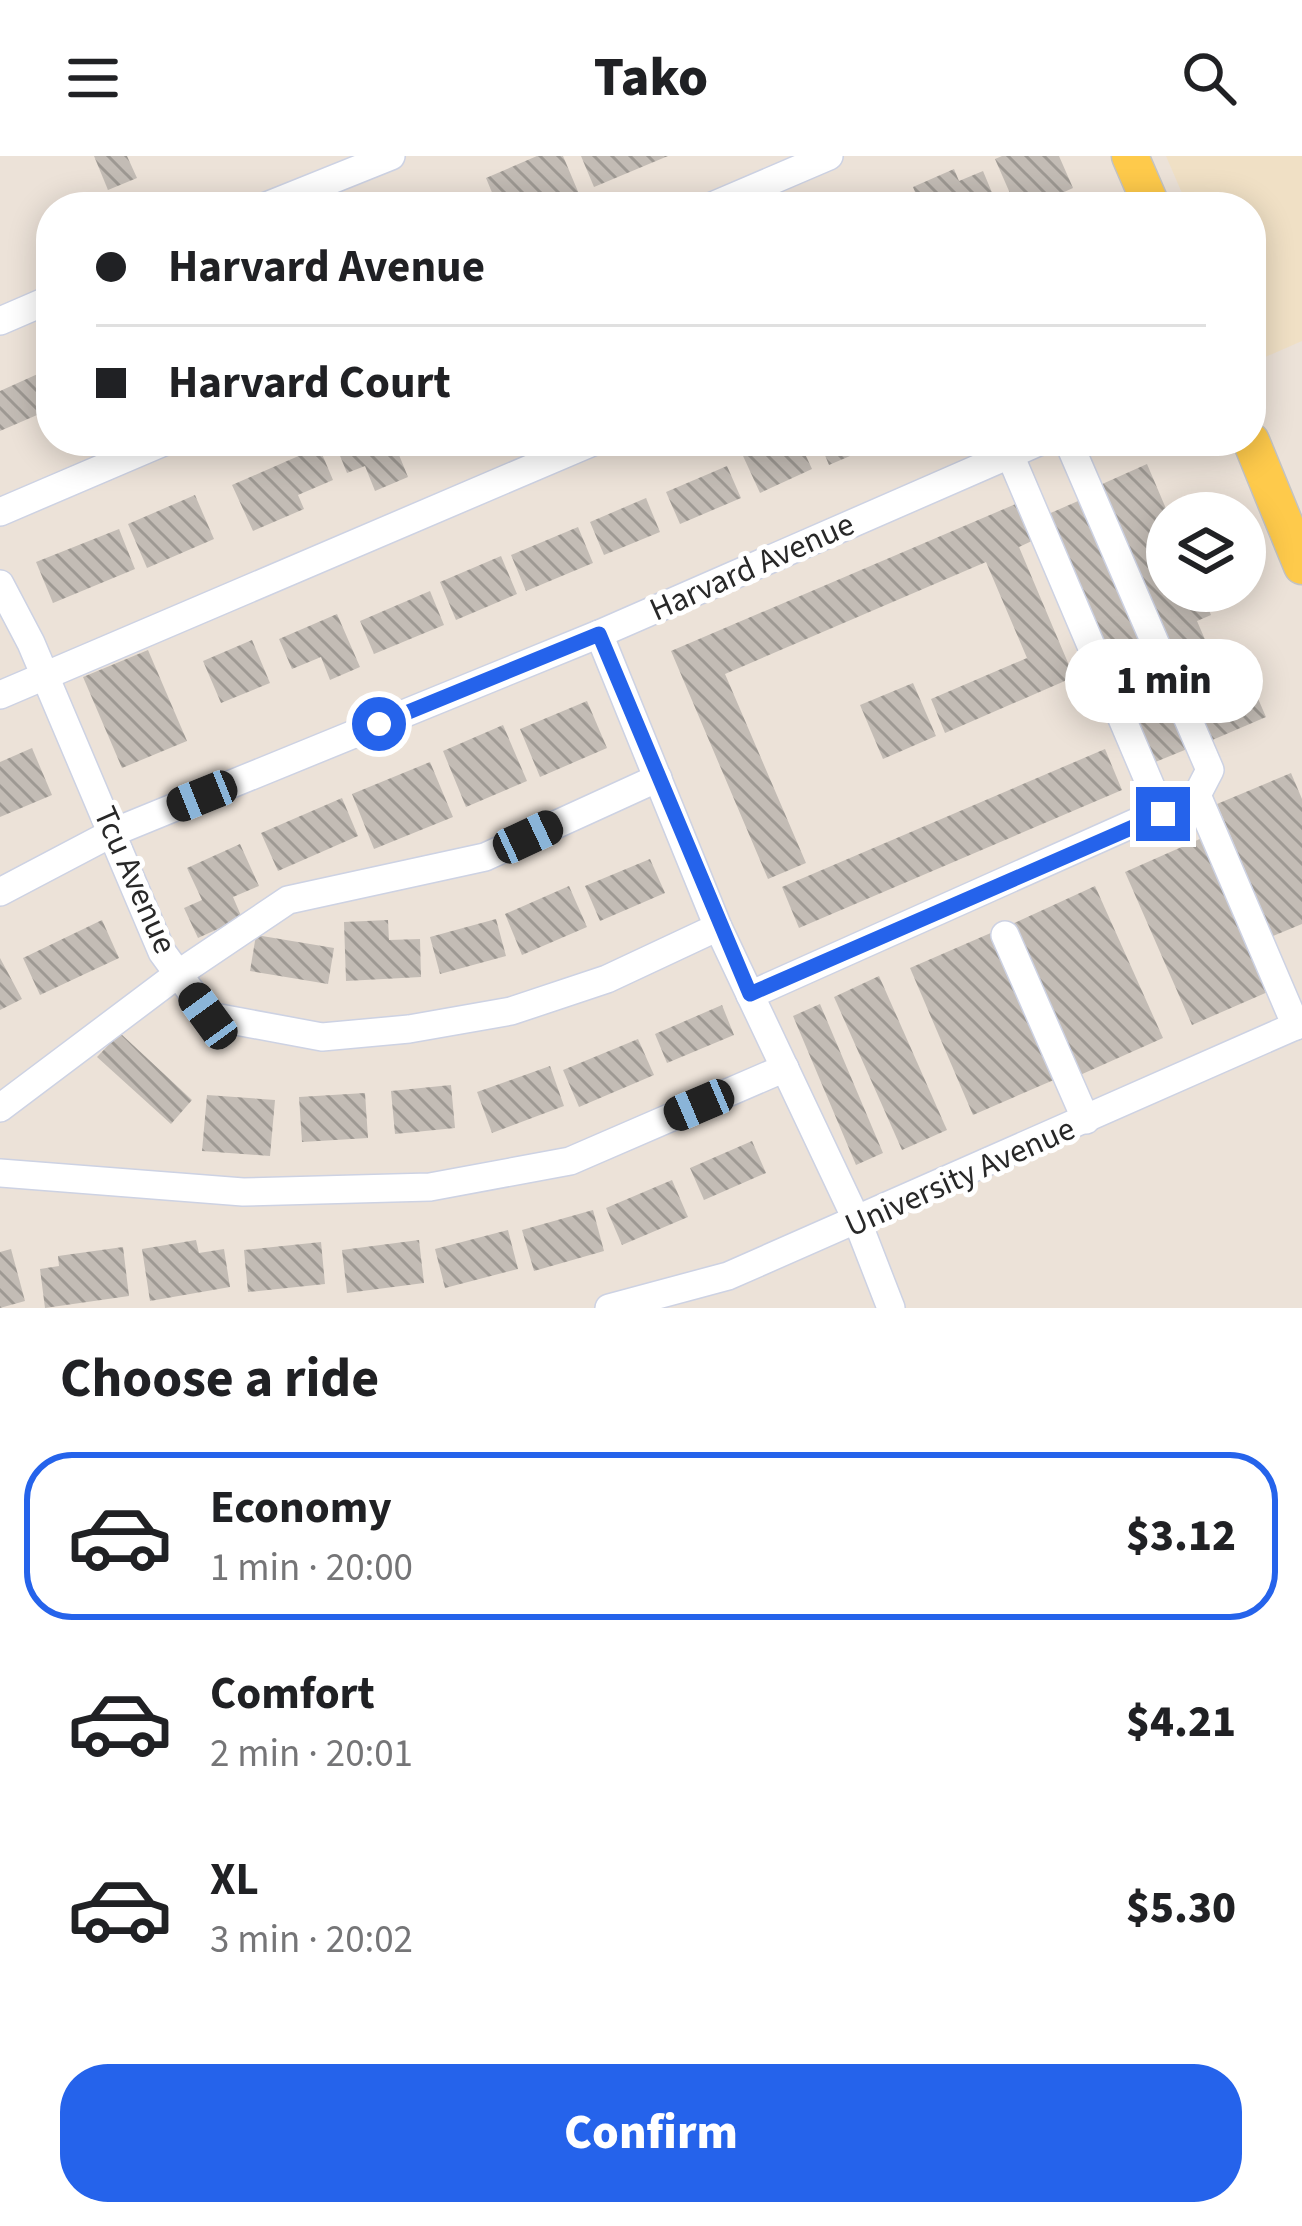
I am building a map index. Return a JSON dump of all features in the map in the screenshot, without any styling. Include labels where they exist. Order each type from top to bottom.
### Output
[{"type":"main road","points":[[1130,156],[1144,192]]},
{"type":"main road","points":[[1257,456],[1302,566]]},
{"type":"street","points":[[301,192],[391,156]]},
{"type":"street","points":[[745,192],[829,156]]},
{"type":"street","points":[[0,322],[36,306]]},
{"type":"street","points":[[0,512],[131,456]]},
{"type":"street","points":[[0,695],[561,456]]},
{"type":"street","name":"Harvard Avenue","points":[[0,892],[114,832],[599,634],[1008,456]]},
{"type":"street","points":[[1010,456],[1181,805],[1299,1025]]},
{"type":"street","points":[[750,994],[1181,805],[1210,770],[1074,456]]},
{"type":"street","name":"Tcu Avenue","points":[[0,584],[45,675],[162,952],[208,1016],[322,1037],[511,1011],[607,979],[718,927]]},
{"type":"street","points":[[599,634],[718,927],[858,1223],[891,1308]]},
{"type":"street","points":[[0,1108],[178,974],[288,900],[485,857],[658,778]]},
{"type":"street","points":[[1005,935],[1086,1120]]},
{"type":"street","name":"University Avenue","points":[[609,1308],[728,1276],[858,1223],[1299,1025]]},
{"type":"street","points":[[0,1173],[242,1192],[430,1187],[570,1161],[785,1068]]},
{"type":"shaded area","points":[[1166,156],[1302,156],[1302,341],[1266,357],[1266,192],[1182,192]]},
{"type":"building","points":[[94,156],[127,156],[137,178],[108,190]]},
{"type":"building","points":[[537,156],[563,156],[578,192],[492,192],[486,178]]},
{"type":"building","points":[[581,156],[668,156],[594,187]]},
{"type":"building","points":[[1059,156],[1073,188],[1009,192],[995,159]]},
{"type":"building","points":[[954,169],[959,181],[983,171],[992,192],[915,192],[913,187]]},
{"type":"building","points":[[36,375],[36,415],[0,431],[0,391]]},
{"type":"building","points":[[298,456],[323,456],[333,480],[298,495],[304,509],[253,531],[232,485]]},
{"type":"building","points":[[340,456],[399,456],[408,477],[375,491],[365,466],[347,473]]},
{"type":"building","points":[[743,456],[806,456],[812,469],[760,493]]},
{"type":"building","points":[[825,456],[850,456],[829,465]]},
{"type":"building","points":[[1147,464],[1159,492],[1146,492],[1146,592],[1100,485]]},
{"type":"building","points":[[727,466],[741,498],[680,524],[666,492]]},
{"type":"building","points":[[195,495],[214,539],[147,568],[128,524]]},
{"type":"building","points":[[646,498],[660,532],[604,555],[590,522]]},
{"type":"building","points":[[1085,498],[1192,747],[1153,763],[1046,515]]},
{"type":"building","points":[[1018,503],[1034,540],[1019,547],[1074,677],[945,733],[931,699],[1027,658],[986,562],[725,674],[806,863],[768,879],[671,651]]},
{"type":"building","points":[[578,527],[593,563],[526,591],[511,555]]},
{"type":"building","points":[[119,529],[135,569],[53,603],[36,562]]},
{"type":"building","points":[[501,556],[517,594],[456,620],[440,582]]},
{"type":"building","points":[[430,591],[444,625],[374,654],[360,621]]},
{"type":"building","points":[[1155,612],[1210,612],[1197,621],[1219,672],[1242,662],[1266,717],[1210,741]]},
{"type":"building","points":[[337,614],[360,667],[330,680],[321,657],[292,669],[279,639]]},
{"type":"building","points":[[252,640],[270,683],[221,703],[203,661]]},
{"type":"building","points":[[148,650],[187,741],[122,768],[83,677]]},
{"type":"building","points":[[913,683],[936,736],[883,759],[860,705]]},
{"type":"building","points":[[587,701],[607,748],[540,777],[520,729]]},
{"type":"building","points":[[503,725],[527,781],[466,807],[443,751]]},
{"type":"building","points":[[32,748],[52,795],[0,817],[0,762]]},
{"type":"building","points":[[1105,749],[1122,790],[799,928],[782,887]]},
{"type":"building","points":[[430,762],[453,817],[374,849],[352,794]]},
{"type":"building","points":[[1291,773],[1302,799],[1302,924],[1273,936],[1217,804]]},
{"type":"building","points":[[342,798],[358,836],[278,871],[261,833]]},
{"type":"building","points":[[1202,838],[1270,991],[1192,1025],[1125,872]]},
{"type":"building","points":[[240,844],[259,886],[233,897],[242,918],[198,938],[184,908],[202,900],[187,868]]},
{"type":"building","points":[[650,859],[665,893],[600,921],[585,886]]},
{"type":"building","points":[[569,886],[587,927],[522,955],[505,914]]},
{"type":"building","points":[[1095,886],[1163,1038],[1080,1075],[1012,924]]},
{"type":"building","points":[[496,919],[506,956],[440,974],[430,937]]},
{"type":"building","points":[[102,920],[119,958],[40,995],[23,958]]},
{"type":"building","points":[[388,920],[389,940],[420,939],[421,977],[346,981],[344,922]]},
{"type":"building","points":[[993,932],[1056,1079],[973,1115],[910,968]]},
{"type":"building","points":[[256,935],[334,948],[328,984],[250,971]]},
{"type":"building","points":[[0,958],[22,999],[0,1010]]},
{"type":"building","points":[[879,976],[947,1130],[902,1150],[834,997]]},
{"type":"building","points":[[820,1004],[883,1153],[856,1165],[793,1016]]},
{"type":"building","points":[[722,1005],[734,1035],[667,1063],[655,1034]]},
{"type":"building","points":[[120,1033],[192,1100],[171,1124],[97,1057]]},
{"type":"building","points":[[638,1039],[654,1075],[579,1107],[563,1070]]},
{"type":"building","points":[[550,1066],[564,1106],[492,1133],[477,1092]]},
{"type":"building","points":[[451,1085],[455,1128],[395,1134],[391,1091]]},
{"type":"building","points":[[365,1093],[368,1138],[302,1142],[299,1097]]},
{"type":"building","points":[[207,1095],[275,1100],[270,1156],[202,1151]]},
{"type":"building","points":[[752,1141],[766,1173],[704,1200],[690,1168]]},
{"type":"building","points":[[672,1180],[688,1217],[622,1245],[606,1208]]},
{"type":"building","points":[[593,1210],[604,1251],[534,1271],[522,1230]]},
{"type":"building","points":[[508,1230],[518,1269],[445,1288],[435,1249]]},
{"type":"building","points":[[196,1240],[199,1253],[224,1249],[230,1287],[150,1301],[142,1249]]},
{"type":"building","points":[[419,1240],[424,1283],[347,1293],[342,1250]]},
{"type":"building","points":[[321,1242],[325,1284],[248,1292],[244,1250]]},
{"type":"building","points":[[123,1247],[129,1296],[45,1308],[40,1269],[59,1266],[58,1256]]},
{"type":"building","points":[[11,1249],[25,1301],[0,1308],[0,1252]]},
{"type":"route","points":[[379,724],[599,634],[750,994],[1163,814]]}]
